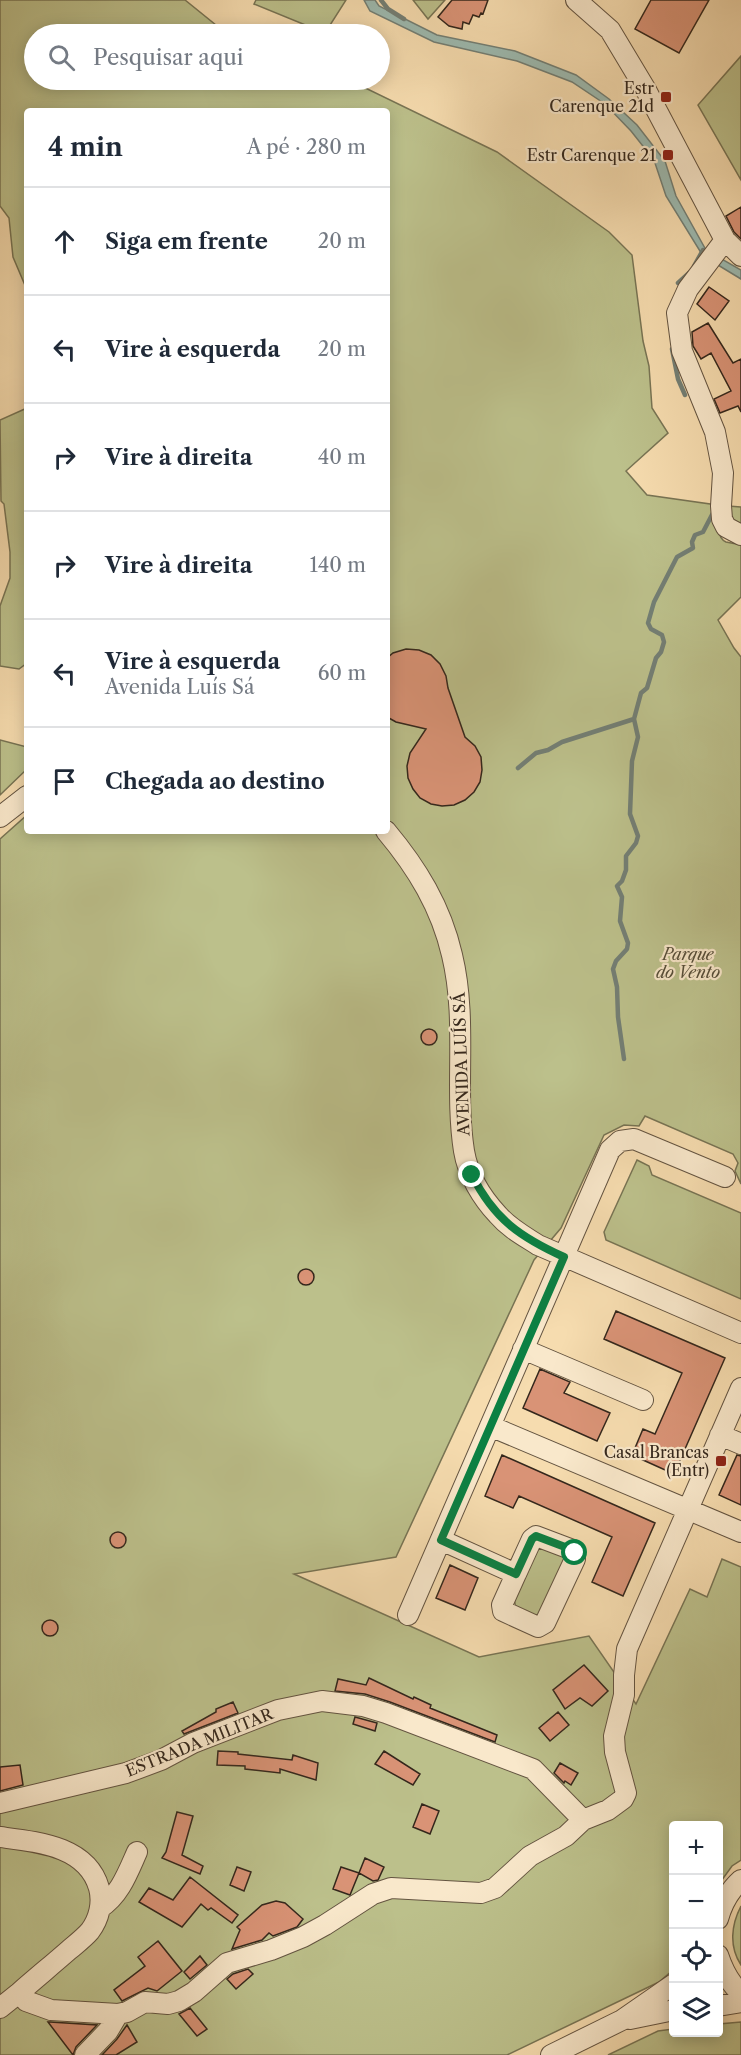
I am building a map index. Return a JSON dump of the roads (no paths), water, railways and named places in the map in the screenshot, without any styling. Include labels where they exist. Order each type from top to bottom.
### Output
[{"type":"street","points":[[576,0],[610,30],[646,90],[720,245],[741,256]]},
{"type":"street","points":[[720,245],[688,289],[677,313],[682,351],[715,432],[723,473],[722,519],[726,527],[741,534]]},
{"type":"street","points":[[0,817],[24,798]]},
{"type":"street","name":"AVENIDA LUÍS SÁ","points":[[388,834],[417,871],[432,896],[452,954],[458,986],[461,1031],[464,1153],[482,1195],[498,1216],[514,1230],[538,1245],[741,1334]]},
{"type":"street","points":[[408,1615],[610,1150],[621,1141],[634,1139],[725,1177]]},
{"type":"street","points":[[523,1349],[643,1401]]},
{"type":"street","points":[[20,1992],[26,2001],[51,2010],[118,2014],[127,2012],[145,2002],[168,2004],[179,2001],[194,1992],[227,1963],[271,1950],[303,1937],[373,1894],[391,1888],[481,1893],[495,1888],[530,1856],[566,1836],[583,1820],[608,1810],[623,1799],[626,1793],[615,1752],[614,1736],[624,1695],[627,1649],[741,1388]]},
{"type":"street","points":[[490,1426],[741,1532]]},
{"type":"street","points":[[720,1435],[741,1444]]},
{"type":"street","points":[[536,1536],[565,1546],[575,1553],[575,1559],[541,1627],[503,1611],[502,1605],[516,1574],[532,1539],[536,1536]]},
{"type":"street","points":[[441,1540],[516,1574]]},
{"type":"street","name":"ESTRADA MILITAR","points":[[0,1803],[126,1773],[161,1760],[193,1743],[278,1710],[322,1701],[363,1706],[386,1713],[533,1769],[583,1820]]},
{"type":"street","points":[[0,1837],[50,1846],[73,1854],[85,1862],[98,1882],[101,1894],[97,1920],[89,1932],[0,2008]]},
{"type":"street","points":[[100,1908],[120,1887],[137,1852]]},
{"type":"street","points":[[723,1906],[733,1887],[741,1880]]},
{"type":"street","points":[[723,1970],[741,1993]]},
{"type":"street","points":[[551,2055],[622,2020],[669,1987]]},
{"type":"street","points":[[723,2005],[741,2002]]},
{"type":"street","points":[[622,2020],[669,2011]]},
{"type":"street","points":[[85,2055],[108,2031],[118,2014]]},
{"type":"water","points":[[364,0],[375,0],[379,6],[437,35],[515,51],[576,75],[609,99],[637,125],[665,161],[676,196],[706,250],[741,270],[741,279],[703,256],[666,196],[654,160],[605,104],[572,82],[517,61],[434,42],[370,11]]},
{"type":"waterway","points":[[381,0],[388,9],[404,19]]},
{"type":"waterway","points":[[694,266],[703,250]]},
{"type":"waterway","points":[[678,283],[689,273]]},
{"type":"waterway","points":[[672,349],[678,379],[685,395]]},
{"type":"waterway","points":[[624,1059],[613,969],[616,961],[627,949],[628,943],[620,921],[622,897],[617,886],[622,881],[626,870],[626,856],[636,843],[638,836],[630,814],[632,761],[638,737],[634,719],[641,693],[647,688],[656,658],[664,642],[662,635],[651,629],[648,623],[654,602],[677,557],[693,548],[692,542],[695,535],[703,532],[714,511]]},
{"type":"waterway","points":[[518,768],[536,753],[548,750],[562,742],[634,719]]},
{"type":"place","name":"Estr Carenque 21d","points":[[666,97]]},
{"type":"place","name":"Estr Carenque 21","points":[[668,155]]},
{"type":"place","name":"Casal Brancas (Entr)","points":[[721,1461]]},
{"type":"park label","name":"Parque do Vento","points":[[688,963]]}]
